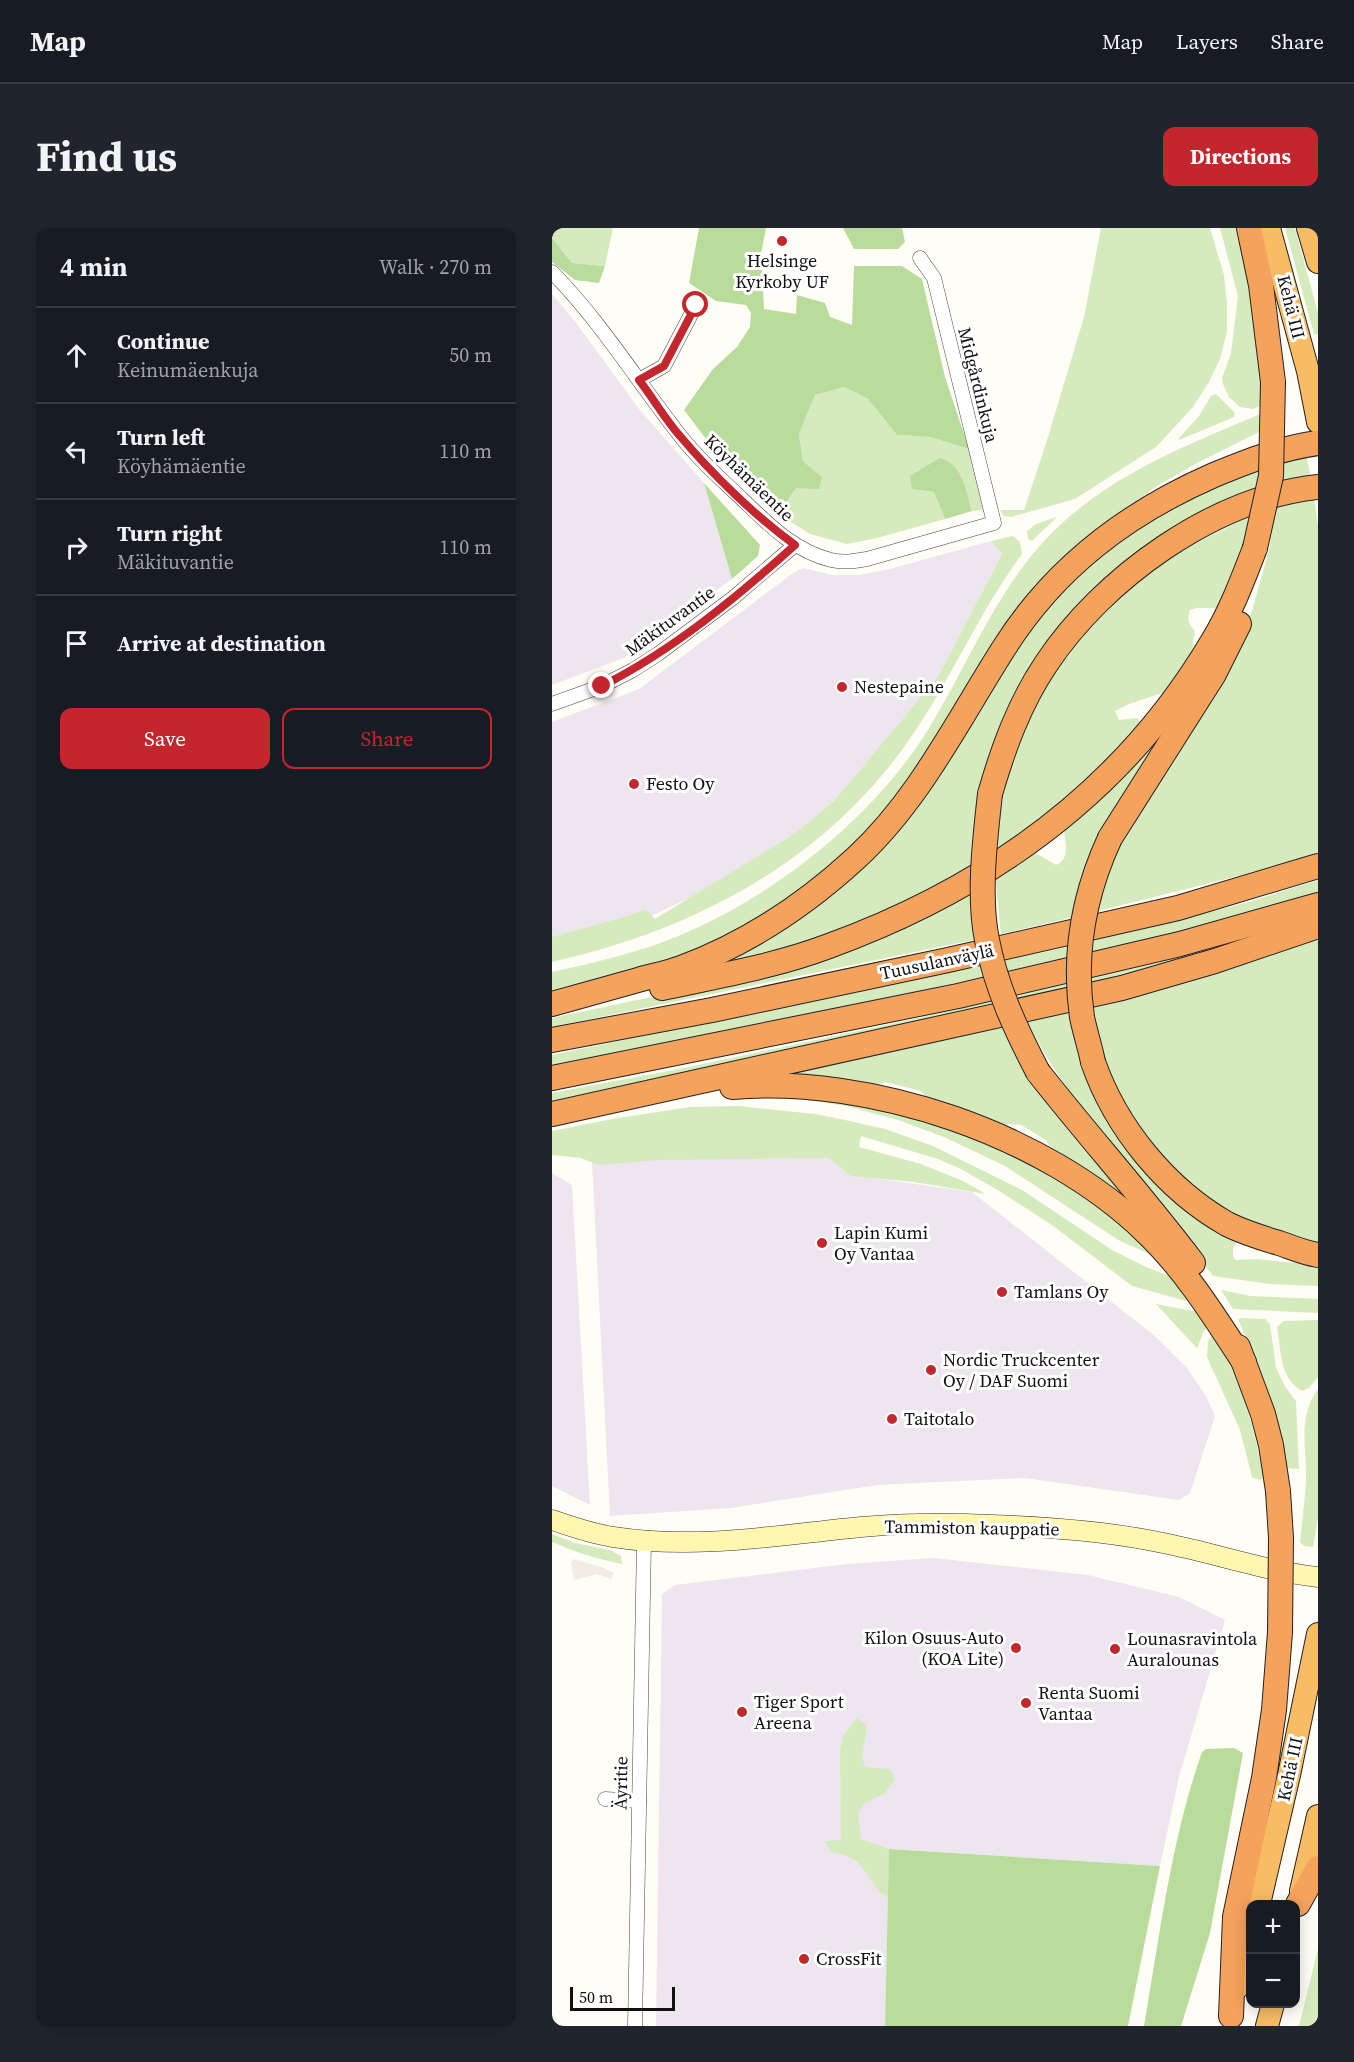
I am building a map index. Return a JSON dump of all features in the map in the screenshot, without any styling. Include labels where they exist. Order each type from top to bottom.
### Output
[{"type":"highway","points":[[1249,228],[1261,285],[1274,382],[1271,476],[1255,548],[1248,601],[1232,642],[1214,674],[1110,838],[1099,862],[1084,916],[1079,950],[1079,984],[1083,1019],[1099,1079],[1124,1127],[1165,1175],[1199,1205],[1229,1225],[1318,1255]]},
{"type":"highway","name":"Kehä III","points":[[1269,228],[1308,371],[1318,422]]},
{"type":"highway","name":"Kehä III","points":[[1308,228],[1318,262]]},
{"type":"highway","points":[[552,1004],[680,969],[774,923],[808,900],[857,857],[889,823],[917,786],[1005,646],[1032,609],[1066,570],[1137,514],[1181,490],[1254,458],[1318,443]]},
{"type":"highway","points":[[1229,2021],[1235,1917],[1264,1778],[1274,1710],[1280,1632],[1281,1538],[1278,1491],[1270,1445],[1263,1414],[1224,1311],[1200,1272],[1137,1191],[1038,1072],[1016,1029],[998,983],[986,938],[983,895],[984,848],[990,794],[1015,721],[1046,665],[1083,617],[1129,574],[1182,536],[1242,506],[1300,489],[1318,487]]},
{"type":"highway","points":[[552,1010],[711,978],[828,947],[897,920],[977,878],[1050,828],[1090,793],[1145,738],[1214,639],[1233,603],[1255,548]]},
{"type":"highway","name":"Tuusulanväylä","points":[[552,1040],[712,1010],[959,958],[1178,908],[1318,866]]},
{"type":"highway","name":"Tuusulanväylä","points":[[552,1078],[958,996],[1180,944],[1318,905]]},
{"type":"highway","points":[[552,1114],[1122,988],[1215,961],[1318,926]]},
{"type":"highway","points":[[646,1094],[757,1085],[850,1091],[952,1117],[1002,1137],[1083,1181],[1113,1202],[1147,1233],[1181,1271],[1244,1362]]},
{"type":"highway","name":"Kehä III","points":[[1260,1900],[1318,1635]]},
{"type":"highway","points":[[1299,1900],[1318,1816]]},
{"type":"highway","points":[[1300,1902],[1318,1868]]},
{"type":"highway","points":[[1229,2021],[1247,1954]]},
{"type":"highway","points":[[1267,2026],[1272,2008]]},
{"type":"main road","name":"Tammiston kauppatie","points":[[552,1520],[612,1537],[644,1541],[700,1542],[919,1524],[1041,1527],[1095,1532],[1164,1543],[1259,1567],[1318,1577]]},
{"type":"street","name":"Midgårdinkuja","points":[[920,258],[934,278],[994,523]]},
{"type":"street","name":"Köyhämäentie","points":[[552,272],[597,322],[679,435],[772,528],[795,545],[832,560],[849,562],[994,523]]},
{"type":"street","points":[[639,380],[664,366],[696,305]]},
{"type":"street","name":"Mäkituvantie","points":[[552,704],[602,686],[658,654],[733,598],[795,545]]},
{"type":"street","name":"Äyritie","points":[[635,2026],[644,1541]]},
{"type":"street","points":[[605,1799],[639,1801]]},
{"type":"shaded area","points":[[552,294],[577,324],[639,409],[704,483],[732,579],[624,658],[552,685]]},
{"type":"shaded area","points":[[991,541],[1002,554],[939,675],[834,801],[794,834],[693,896],[626,928],[552,945],[552,722],[639,689],[793,573],[803,568],[832,575],[859,575],[890,569]]},
{"type":"shaded area","points":[[590,1142],[837,1144],[852,1175],[972,1192],[1155,1336],[1187,1368],[1206,1396],[1215,1416],[1190,1493],[1179,1500],[1025,1478],[877,1485],[731,1508],[610,1516]]},
{"type":"shaded area","points":[[552,1173],[572,1185],[590,1505],[552,1486]]},
{"type":"shaded area","points":[[933,1558],[1088,1575],[1179,1597],[1225,1620],[1179,1777],[1160,1866],[889,1849],[885,2026],[656,2026],[662,1594],[675,1585],[847,1564]]},
{"type":"shaded area","points":[[573,1559],[614,1573],[611,1579],[597,1574],[574,1580],[571,1564]]},
{"type":"green space","points":[[552,228],[613,228],[605,266],[572,263],[552,238]]},
{"type":"green space","points":[[699,228],[766,228],[761,254],[764,309],[796,314],[797,295],[825,303],[830,317],[852,325],[854,266],[902,266],[922,279],[945,377],[969,449],[930,437],[897,435],[868,399],[844,387],[815,395],[799,434],[803,461],[822,477],[819,489],[796,488],[778,514],[719,456],[684,410],[713,369],[737,347],[750,327],[751,313],[746,305],[716,301],[689,283]]},
{"type":"green space","points":[[843,228],[902,228],[905,242],[898,249],[854,249]]},
{"type":"green space","points":[[1101,228],[1210,228],[1224,275],[1227,302],[1227,332],[1220,359],[1193,407],[1156,447],[1075,499],[1011,517],[1004,516],[1000,510],[1024,510],[1084,317]]},
{"type":"green space","points":[[1220,228],[1240,228],[1247,258],[1265,404],[1253,409],[1240,407],[1229,397],[1223,384],[1222,378],[1231,353],[1238,296]]},
{"type":"green space","points":[[1285,228],[1295,228],[1318,313],[1318,335],[1314,334]]},
{"type":"green space","points":[[552,238],[572,263],[605,266],[599,283],[575,280],[552,262]]},
{"type":"green space","points":[[844,387],[868,399],[897,435],[930,437],[969,449],[983,510],[972,511],[961,476],[912,489],[934,492],[945,519],[877,538],[847,544],[810,534],[778,514],[796,488],[822,477],[803,461],[799,434],[815,395]]},
{"type":"green space","points":[[1216,394],[1235,413],[1234,417],[1179,440],[1199,416],[1211,396]]},
{"type":"green space","points":[[1265,412],[1265,429],[1157,486],[1090,534],[1032,592],[888,814],[776,912],[679,959],[552,994],[552,972],[635,951],[683,934],[755,896],[824,847],[855,819],[910,756],[932,723],[998,604],[1028,560],[1046,539],[1094,497],[1148,464]]},
{"type":"green space","points":[[1306,454],[1311,479],[1278,486],[1280,459]]},
{"type":"green space","points":[[940,458],[948,461],[959,472],[972,511],[945,519],[934,492],[912,489],[910,476]]},
{"type":"green space","points":[[1262,465],[1257,492],[1079,606],[977,815],[973,839],[973,872],[830,937],[678,978],[847,881],[886,847],[923,798],[1014,650],[1078,571],[1153,515]]},
{"type":"green space","points":[[704,483],[760,545],[758,556],[732,579]]},
{"type":"green space","points":[[1314,497],[1318,525],[1318,854],[1094,912],[1112,854],[1234,654],[1252,611],[1269,550],[1276,508]]},
{"type":"green space","points":[[1251,516],[1242,556],[1219,607],[1190,610],[1189,622],[1195,631],[1192,660],[1171,690],[1115,711],[1119,720],[1138,718],[1141,727],[1097,775],[996,857],[1000,813],[1010,771],[1024,730],[1043,692],[1066,657],[1125,593],[1159,566],[1193,545]]},
{"type":"green space","points":[[1057,517],[1032,541],[1028,539],[1027,531],[1036,524]]},
{"type":"green space","points":[[1013,536],[1020,542],[1022,554],[992,599],[924,717],[875,783],[837,822],[796,855],[752,885],[705,910],[656,931],[552,962],[552,937],[646,909],[655,919],[794,834],[834,801],[939,675],[1002,554],[991,541]]},
{"type":"green space","points":[[1185,698],[1074,917],[1001,934],[995,875],[1029,853],[1039,855],[1056,865],[1061,862],[1066,850],[1064,830]]},
{"type":"green space","points":[[1318,880],[1318,894],[1127,945],[827,1011],[552,1066],[552,1055],[1054,950],[1249,902]]},
{"type":"green space","points":[[972,889],[978,939],[552,1027],[552,1018],[746,977]]},
{"type":"green space","points":[[1318,933],[1318,1249],[1307,1247],[1213,1206],[1154,1152],[1107,1074],[1089,1003]]},
{"type":"green space","points":[[1217,949],[1210,957],[552,1103],[552,1093],[689,1067],[937,1014]]},
{"type":"green space","points":[[1072,1007],[1105,1108],[1248,1243],[1236,1243],[1233,1248],[1233,1257],[1236,1260],[1255,1259],[1318,1265],[1318,1286],[1270,1284],[1213,1276],[1068,1088],[1045,1055],[1026,1018]]},
{"type":"green space","points":[[1003,1023],[1069,1131],[1113,1179],[1118,1191],[1113,1192],[1056,1156],[1046,1140],[1021,1125],[1009,1124],[1000,1129],[928,1100],[921,1091],[885,1082],[871,1088],[743,1079]]},
{"type":"green space","points":[[795,1098],[835,1098],[966,1131],[1077,1185],[1161,1259],[1120,1241],[1005,1166],[944,1137],[898,1120],[846,1106]]},
{"type":"green space","points":[[739,1106],[815,1114],[845,1120],[885,1129],[933,1146],[1022,1190],[1112,1250],[1146,1267],[1180,1280],[1197,1304],[1132,1286],[1052,1225],[961,1169],[938,1159],[861,1136],[859,1147],[921,1164],[963,1181],[986,1194],[914,1182],[851,1176],[829,1158],[659,1160],[598,1165],[581,1158],[552,1155],[552,1131],[690,1107]]},
{"type":"green space","points":[[1221,1290],[1251,1296],[1318,1299],[1318,1313],[1233,1309]]},
{"type":"green space","points":[[1156,1304],[1203,1313],[1209,1324],[1197,1348],[1194,1345]]},
{"type":"green space","points":[[1238,1319],[1265,1319],[1270,1324],[1276,1368],[1286,1388],[1296,1401],[1299,1469],[1285,1468],[1270,1399],[1260,1369]]},
{"type":"green space","points":[[1318,1320],[1318,1377],[1309,1388],[1302,1391],[1294,1385],[1285,1371],[1277,1327],[1284,1321]]},
{"type":"green space","points":[[1214,1332],[1239,1385],[1251,1422],[1263,1478],[1260,1480],[1252,1477],[1240,1430],[1207,1357],[1208,1341]]},
{"type":"green space","points":[[1318,1389],[1318,1518],[1313,1547],[1304,1546],[1300,1542],[1306,1480],[1305,1422],[1311,1400]]},
{"type":"green space","points":[[552,1534],[575,1543],[610,1550],[621,1556],[622,1564],[586,1555],[552,1542]]},
{"type":"green space","points":[[857,1718],[867,1726],[862,1757],[865,1767],[890,1769],[895,1779],[885,1793],[865,1803],[858,1812],[861,1839],[889,1849],[888,1897],[878,1890],[857,1862],[831,1852],[825,1841],[841,1840],[840,1751],[843,1736]]},
{"type":"green space","points":[[1234,1748],[1243,1753],[1210,1933],[1181,2026],[1144,2026],[1174,1853],[1191,1785],[1202,1752],[1206,1749]]},
{"type":"green space","points":[[889,1849],[1160,1866],[1128,2026],[885,2026]]},
{"type":"green space","points":[[1318,1949],[1318,2026],[1299,2026]]},
{"type":"place","name":"Helsinge Kyrkoby UF","points":[[782,241]]},
{"type":"place","name":"Nestepaine","points":[[842,687]]},
{"type":"place","name":"Festo Oy","points":[[634,784]]},
{"type":"place","name":"Lapin Kumi Oy Vantaa","points":[[822,1243]]},
{"type":"place","name":"Tamlans Oy","points":[[1002,1292]]},
{"type":"place","name":"Nordic Truckcenter Oy / DAF Suomi","points":[[931,1370]]},
{"type":"place","name":"Taitotalo","points":[[892,1419]]},
{"type":"place","name":"Kilon Osuus-Auto (KOA Lite)","points":[[1016,1648]]},
{"type":"place","name":"Lounasravintola Auralounas","points":[[1115,1649]]},
{"type":"place","name":"Renta Suomi Vantaa","points":[[1026,1703]]},
{"type":"place","name":"Tiger Sport Areena","points":[[742,1712]]},
{"type":"place","name":"CrossFit","points":[[804,1959]]},
{"type":"route","points":[[602,686],[658,654],[733,598],[795,545],[772,528],[710,468],[679,435],[639,380],[664,366],[696,305]]}]
